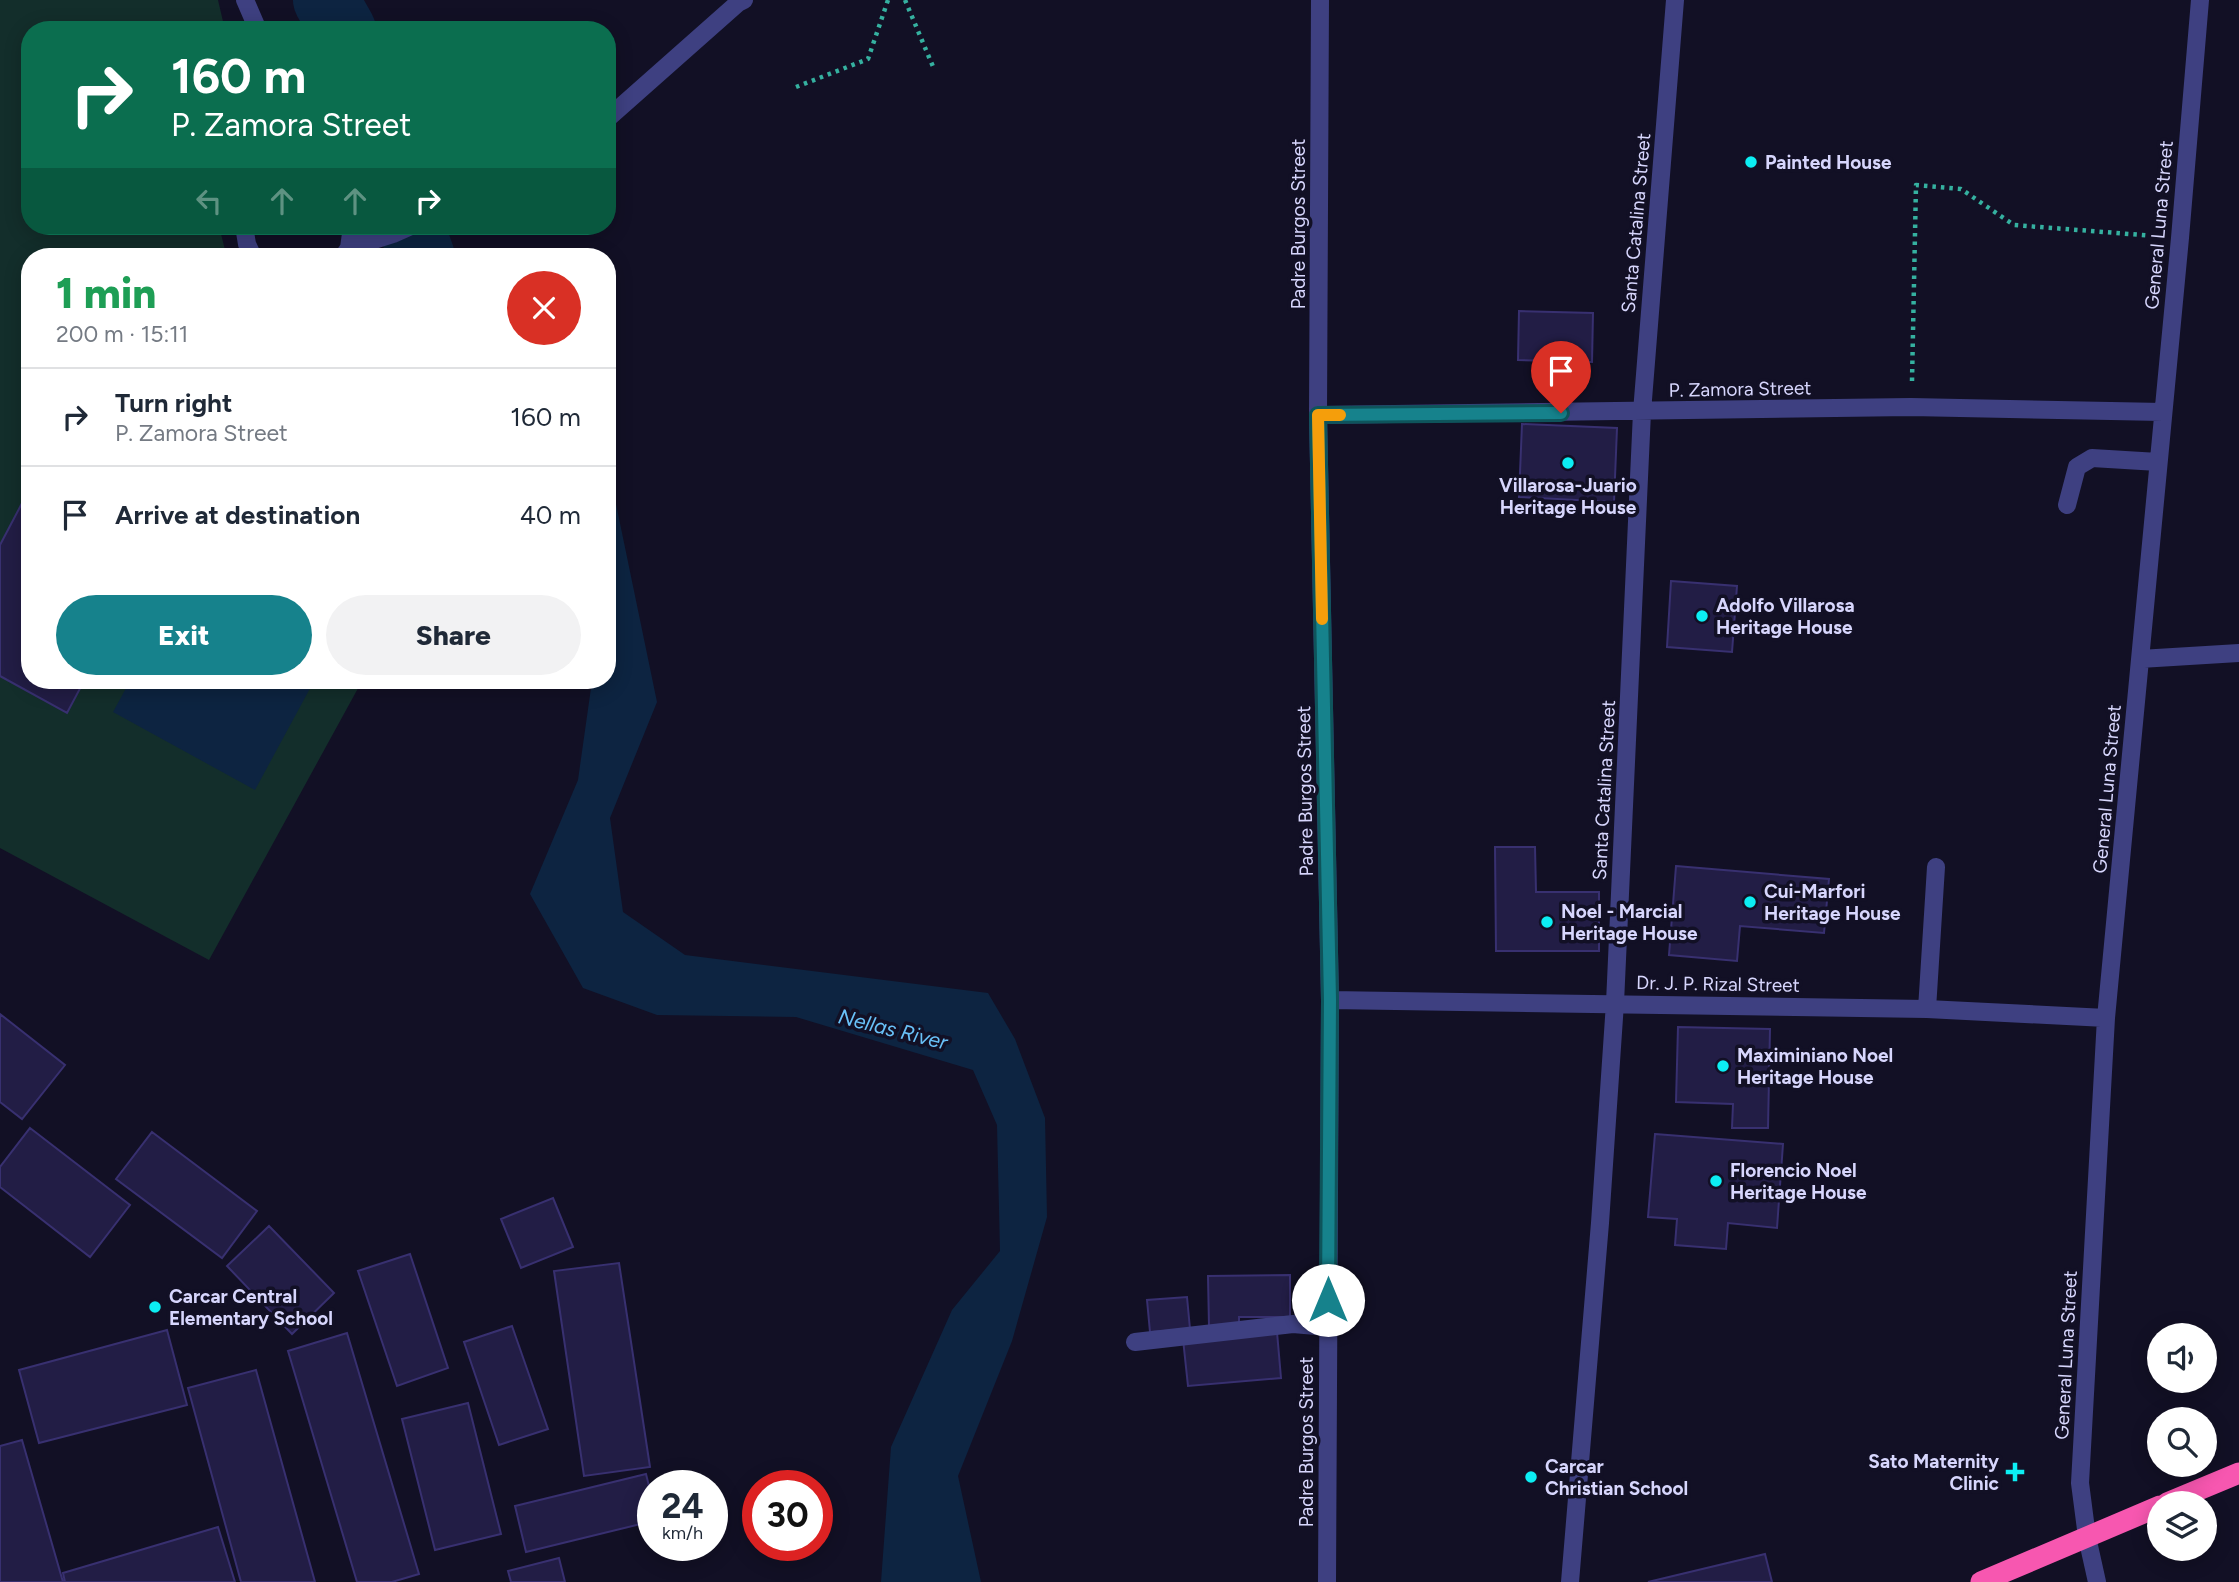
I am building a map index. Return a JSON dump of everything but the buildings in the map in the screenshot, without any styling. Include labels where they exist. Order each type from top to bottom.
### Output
[{"type":"highway","points":[[2196,1491],[2239,1473]]},
{"type":"highway","points":[[1981,1582],[2147,1512]]},
{"type":"street","points":[[245,0],[254,21]]},
{"type":"street","points":[[616,111],[744,0]]},
{"type":"street","name":"Padre Burgos Street","points":[[1320,0],[1318,415],[1330,1000],[1327,1582]]},
{"type":"street","name":"Santa Catalina Street","points":[[1570,1582],[1615,1003],[1642,412],[1675,0]]},
{"type":"street","name":"General Luna Street","points":[[2097,1582],[2087,1537],[2080,1483],[2106,1018],[2200,0]]},
{"type":"street","points":[[358,248],[391,235]]},
{"type":"street","name":"P. Zamora Street","points":[[1318,415],[1911,407],[2163,412]]},
{"type":"street","points":[[2067,505],[2077,467],[2092,458],[2158,462]]},
{"type":"street","points":[[2140,659],[2239,653]]},
{"type":"street","points":[[1927,1009],[1936,867]]},
{"type":"street","name":"Dr. J. P. Rizal Street","points":[[1330,1000],[1927,1009],[2106,1018]]},
{"type":"street","points":[[1135,1342],[1293,1324],[1328,1327]]},
{"type":"path","points":[[796,87],[869,60],[888,0]]},
{"type":"path","points":[[905,0],[934,69]]},
{"type":"path","points":[[1911,407],[1916,186],[1961,189],[2014,225],[2180,239]]},
{"type":"green space","points":[[0,0],[218,0],[223,21],[21,21],[21,235],[221,235],[224,248],[21,248],[21,689],[358,689],[209,960],[0,848]]},
{"type":"water","points":[[616,504],[657,702],[610,818],[623,912],[685,955],[988,993],[1015,1039],[1045,1118],[1047,1217],[1012,1341],[958,1476],[981,1582],[881,1582],[891,1447],[952,1310],[1000,1251],[997,1125],[973,1070],[796,1017],[657,1015],[583,988],[530,894],[578,780],[591,689],[616,689]]},
{"type":"water","points":[[126,689],[310,689],[255,790],[113,712]]},
{"type":"waterway","name":"Nellas River","points":[[326,0],[338,21]]},
{"type":"waterway","name":"Nellas River","points":[[414,235],[419,248]]},
{"type":"slow traffic","points":[[1322,619],[1318,415],[1340,415]]},
{"type":"place","name":"Painted House","points":[[1751,162]]},
{"type":"place","name":"Villarosa-Juario Heritage House","points":[[1568,463]]},
{"type":"place","name":"Adolfo Villarosa Heritage House","points":[[1702,616]]},
{"type":"place","name":"Cui-Marfori Heritage House","points":[[1750,902]]},
{"type":"place","name":"Noel - Marcial Heritage House","points":[[1547,922]]},
{"type":"place","name":"Maximiniano Noel Heritage House","points":[[1723,1066]]},
{"type":"place","name":"Florencio Noel Heritage House","points":[[1716,1181]]},
{"type":"place","name":"Carcar Central Elementary School","points":[[155,1307]]},
{"type":"place","name":"Sato Maternity Clinic","points":[[2015,1472]]},
{"type":"place","name":"Carcar Christian School","points":[[1531,1477]]},
{"type":"route","points":[[1328,1300],[1330,1000],[1318,415],[1561,413]]}]
